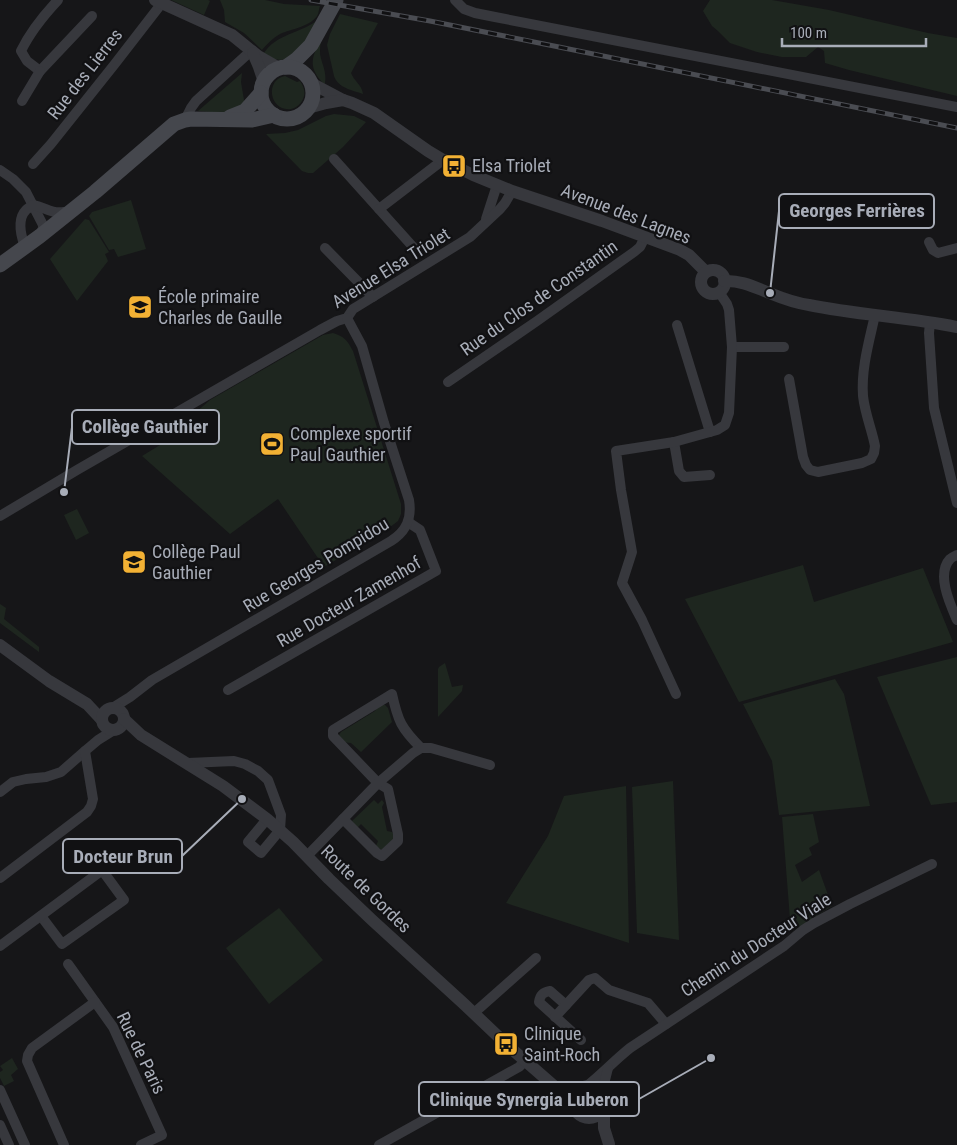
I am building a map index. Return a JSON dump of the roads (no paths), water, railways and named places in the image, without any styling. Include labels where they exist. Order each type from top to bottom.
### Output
[{"type":"main road","points":[[223,119],[245,112],[263,88],[270,74],[296,60],[311,45],[336,0]]},
{"type":"main road","points":[[263,88],[262,98],[266,108],[274,115],[292,118],[308,108],[313,93],[310,81],[309,59],[311,45]]},
{"type":"main road","points":[[283,68],[291,67],[302,71],[310,81]]},
{"type":"main road","points":[[0,254],[24,242],[70,210],[174,124],[185,120],[252,120],[274,115]]},
{"type":"main road","points":[[0,265],[24,242]]},
{"type":"street","points":[[40,71],[27,61],[22,51],[25,42],[49,9],[58,0]]},
{"type":"street","points":[[455,0],[464,9],[475,13],[957,108]]},
{"type":"street","points":[[158,2],[232,35],[252,50],[283,68]]},
{"type":"street","name":"Rue des Lierres","points":[[33,164],[108,72],[158,2]]},
{"type":"street","points":[[22,100],[40,71],[92,16]]},
{"type":"street","points":[[252,50],[259,67],[263,88]]},
{"type":"street","points":[[185,120],[196,101],[252,50]]},
{"type":"street","name":"Avenue des Lagnes","points":[[310,81],[343,100],[374,113],[443,160],[473,175],[512,191],[602,221],[689,255],[706,272]]},
{"type":"street","points":[[308,108],[343,100]]},
{"type":"street","points":[[334,159],[414,248]]},
{"type":"street","points":[[379,209],[443,160]]},
{"type":"street","points":[[0,170],[21,185],[26,192],[42,230]]},
{"type":"street","points":[[485,223],[497,185]]},
{"type":"street","name":"Avenue Elsa Triolet","points":[[0,516],[320,330],[347,318],[353,309],[448,252],[470,236],[500,209],[512,191]]},
{"type":"street","points":[[33,205],[51,212],[70,210]]},
{"type":"street","points":[[24,242],[21,217],[33,205]]},
{"type":"street","name":"Rue du Clos de Constantin","points":[[448,382],[634,252],[640,247],[645,237]]},
{"type":"street","points":[[929,242],[932,250],[938,253],[957,248]]},
{"type":"street","points":[[325,248],[373,296]]},
{"type":"street","points":[[676,694],[642,620],[622,583],[632,552],[616,451],[674,442],[717,430],[725,425],[729,413],[732,347],[729,310],[722,286],[724,277],[714,270],[706,272],[702,279],[702,287],[712,294],[722,286],[738,282],[746,283],[807,305],[957,327]]},
{"type":"street","points":[[789,379],[803,457],[810,470],[818,472],[871,459],[875,446],[864,399],[863,381],[875,315]]},
{"type":"street","name":"Rue Georges Pompidou","points":[[85,751],[98,740],[103,729],[125,706],[130,697],[152,680],[398,536],[404,530],[411,510],[410,500],[384,423],[362,346],[347,318]]},
{"type":"street","points":[[930,323],[934,408],[957,502]]},
{"type":"street","points":[[677,325],[710,432]]},
{"type":"street","points":[[732,347],[784,347]]},
{"type":"street","points":[[674,442],[679,471],[684,477],[710,474]]},
{"type":"street","name":"Rue Docteur Zamenhof","points":[[228,690],[436,571],[420,530],[408,522]]},
{"type":"street","points":[[957,555],[950,559],[946,568],[944,582],[950,605],[957,620]]},
{"type":"street","points":[[2,650],[49,681],[113,719]]},
{"type":"street","points":[[343,819],[382,856],[398,841],[388,789],[378,783],[333,736],[333,730],[392,694],[398,720],[421,748]]},
{"type":"street","name":"Route de Gordes","points":[[113,719],[230,790],[267,819],[372,920],[554,1086],[573,1106]]},
{"type":"street","points":[[307,856],[378,783],[421,748],[431,748],[490,765]]},
{"type":"street","points":[[0,792],[13,782],[46,777],[61,772],[85,751]]},
{"type":"street","points":[[0,878],[87,812],[93,799],[85,751]]},
{"type":"street","points":[[188,763],[234,762],[245,764],[258,771],[268,780],[281,814],[280,830],[261,853],[248,842],[267,819]]},
{"type":"street","points":[[0,946],[124,854]]},
{"type":"street","name":"Chemin du Docteur Viale","points":[[583,1087],[630,1048],[784,946],[808,927],[932,864]]},
{"type":"street","points":[[41,916],[62,944],[124,900],[102,870]]},
{"type":"street","points":[[474,1013],[536,958]]},
{"type":"street","name":"Rue de Paris","points":[[68,964],[113,1026],[162,1135],[141,1145]]},
{"type":"street","points":[[555,1017],[589,980],[595,978],[609,990],[648,1003],[666,1024]]},
{"type":"street","points":[[566,1005],[550,991],[545,992],[540,997],[539,1002],[580,1040]]},
{"type":"street","points":[[64,1145],[27,1061],[28,1055],[32,1048],[95,1002]]},
{"type":"street","points":[[379,1145],[519,1067],[525,1061]]},
{"type":"street","points":[[608,1068],[602,1092],[605,1103],[604,1128],[609,1144]]},
{"type":"street","points":[[554,1086],[592,1086],[602,1092]]},
{"type":"street","points":[[583,1087],[574,1096],[573,1106],[577,1113],[588,1118],[609,1144]]},
{"type":"street","points":[[0,1090],[25,1145]]},
{"type":"street","points":[[588,1118],[597,1116],[604,1108]]},
{"type":"street","points":[[0,1125],[9,1145]]},
{"type":"railway","points":[[311,0],[430,21],[957,128]]},
{"type":"place","name":"Elsa Triolet","points":[[454,166]]},
{"type":"place","name":"Georges Ferrières","points":[[770,293]]},
{"type":"place","name":"École primaire Charles de Gaulle","points":[[140,307]]},
{"type":"place","name":"Complexe sportif Paul Gauthier","points":[[272,444]]},
{"type":"place","name":"Collège Gauthier","points":[[64,492]]},
{"type":"place","name":"Collège Paul Gauthier","points":[[134,562]]},
{"type":"place","name":"Docteur Brun","points":[[242,799]]},
{"type":"place","name":"Clinique Saint-Roch","points":[[506,1044]]},
{"type":"place","name":"Clinique Synergia Luberon","points":[[711,1058]]}]
